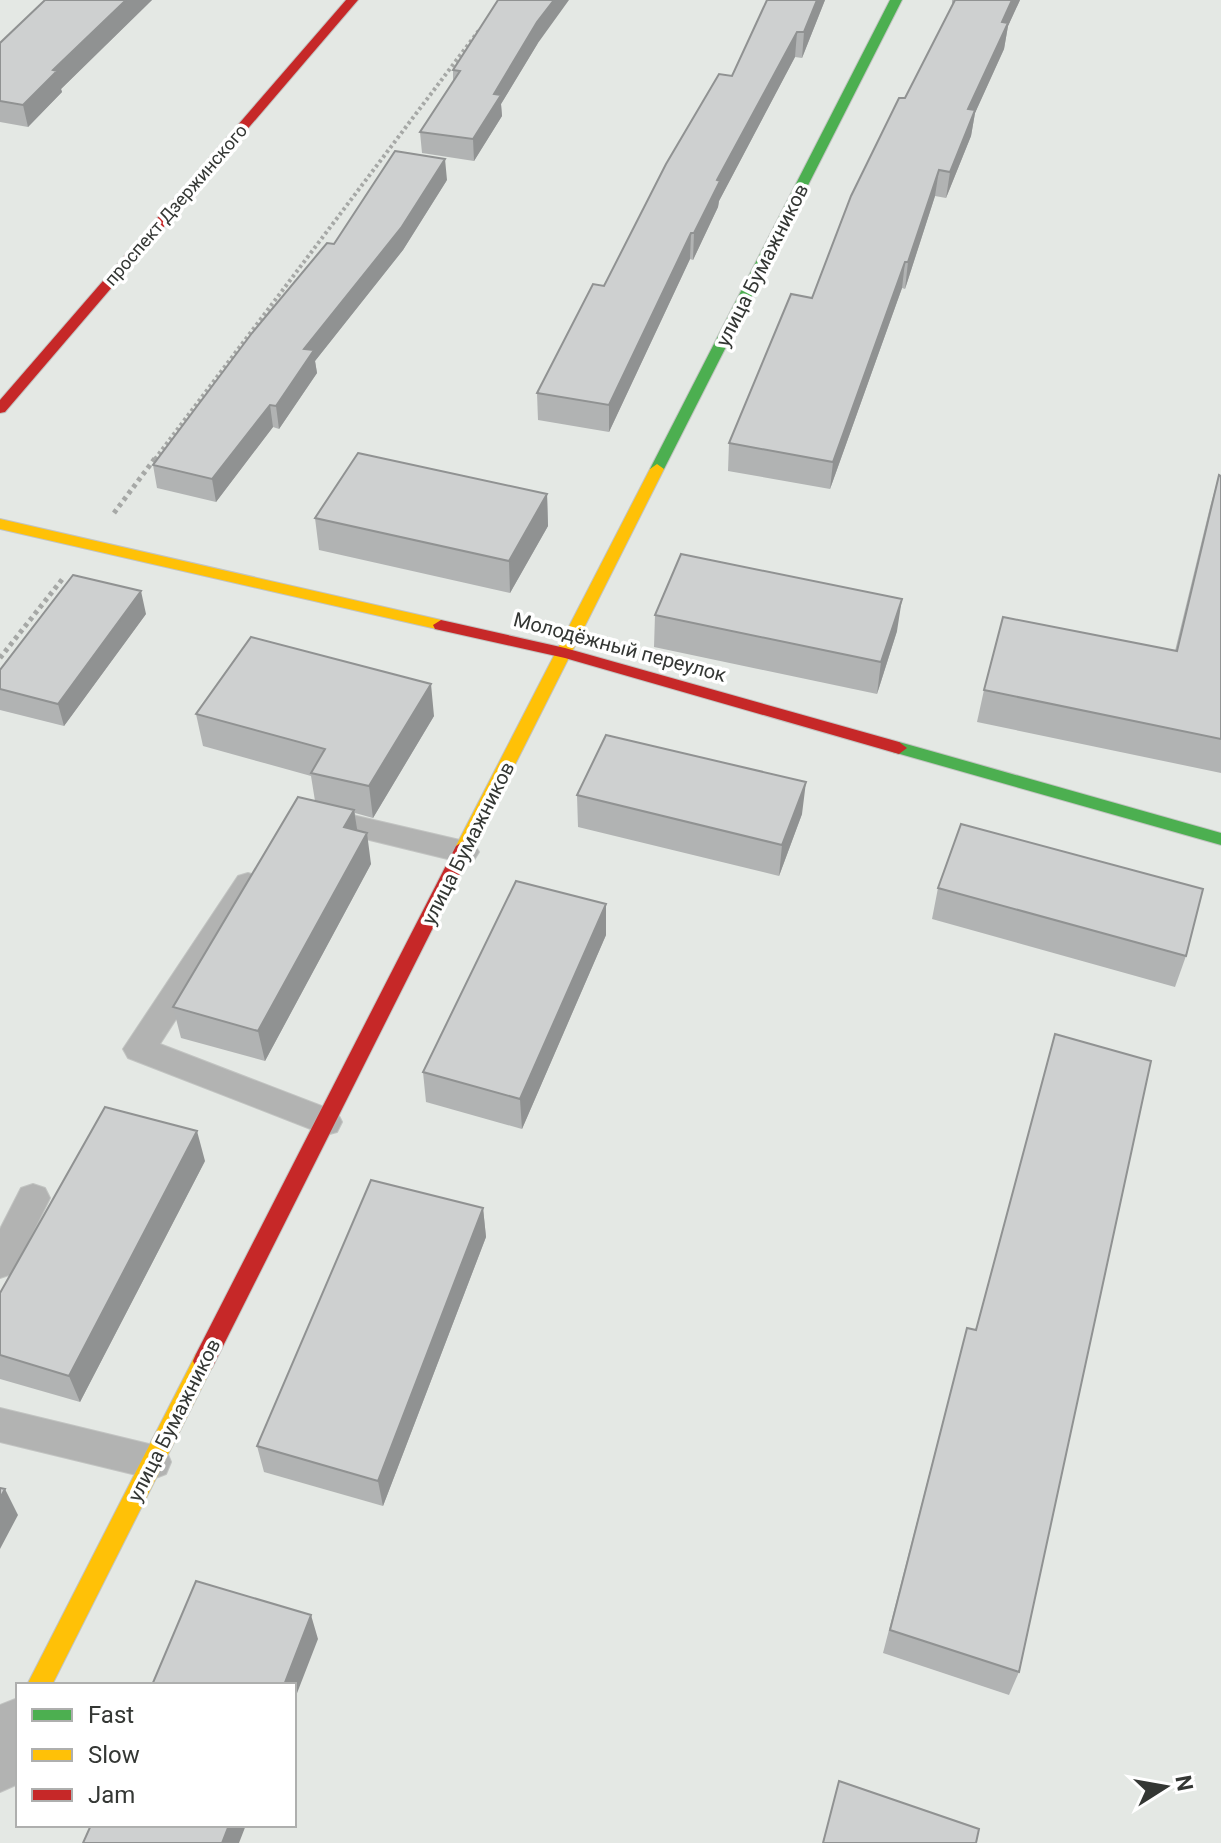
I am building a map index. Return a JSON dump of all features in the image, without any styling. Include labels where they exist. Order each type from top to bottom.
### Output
[{"type":"street","name":"проспект Дзержинского","points":[[0,409],[352,0]]},
{"type":"street","name":"улица Бумажников","points":[[40,1683],[896,0]]},
{"type":"street","name":"Молодёжный переулок","points":[[0,524],[565,653],[1221,839]]},
{"type":"street","points":[[0,1762],[16,1731]]},
{"type":"lane","points":[[287,826],[295,813],[464,852]]},
{"type":"lane","points":[[261,865],[139,1049],[326,1122]]},
{"type":"lane","points":[[0,1263],[33,1198]]},
{"type":"lane","points":[[0,1425],[153,1462]]},
{"type":"path","points":[[0,658],[89,546],[483,25]]},
{"type":"building","points":[[45,0],[126,0],[53,70],[57,71],[23,105],[0,101],[0,43]]},
{"type":"building","points":[[498,0],[554,0],[537,22],[494,94],[501,95],[473,139],[420,132],[460,71],[453,70]]},
{"type":"building","points":[[767,0],[817,0],[804,32],[797,32],[717,180],[720,181],[694,233],[691,233],[609,405],[537,393],[593,284],[604,286],[666,164],[719,74],[732,76]]},
{"type":"building","points":[[955,0],[1012,0],[1002,22],[1008,23],[968,109],[975,110],[950,172],[939,170],[833,462],[729,443],[791,294],[812,298],[851,196],[899,98],[905,98]]},
{"type":"building","points":[[395,151],[445,159],[401,228],[304,349],[314,350],[276,406],[270,405],[212,479],[153,465],[252,333],[327,243],[334,244]]},
{"type":"building","points":[[358,453],[547,494],[509,561],[315,518]]},
{"type":"building","points":[[1219,475],[1221,739],[984,690],[1003,617],[1177,651]]},
{"type":"building","points":[[681,554],[902,599],[881,662],[655,615]]},
{"type":"building","points":[[73,575],[141,591],[58,704],[0,689],[0,670]]},
{"type":"building","points":[[251,637],[431,684],[369,786],[311,773],[325,749],[196,714]]},
{"type":"building","points":[[606,735],[806,782],[782,845],[577,795]]},
{"type":"building","points":[[298,797],[354,810],[344,827],[367,833],[258,1031],[173,1007]]},
{"type":"building","points":[[961,824],[1203,889],[1186,956],[938,888]]},
{"type":"building","points":[[516,881],[606,904],[520,1099],[423,1072]]},
{"type":"building","points":[[1055,1034],[1151,1061],[1019,1672],[890,1630],[967,1328],[976,1330]]},
{"type":"building","points":[[105,1107],[197,1131],[69,1376],[0,1355],[0,1293]]},
{"type":"building","points":[[371,1180],[483,1208],[378,1481],[257,1446]]},
{"type":"building","points":[[196,1581],[311,1615],[285,1683],[153,1683]]},
{"type":"building","points":[[839,1781],[979,1829],[976,1843],[823,1843]]},
{"type":"building","points":[[90,1827],[228,1827],[222,1843],[83,1843]]},
{"type":"traffic: fast","points":[[657,469],[896,0]]},
{"type":"traffic: fast","points":[[899,748],[1221,839]]},
{"type":"traffic: slow","points":[[465,846],[657,469]]},
{"type":"traffic: slow","points":[[0,524],[441,625]]},
{"type":"traffic: slow","points":[[40,1683],[204,1361]]},
{"type":"traffic: jam","points":[[0,409],[352,0]]},
{"type":"traffic: jam","points":[[441,625],[565,653],[899,748]]},
{"type":"traffic: jam","points":[[204,1361],[465,846]]}]
